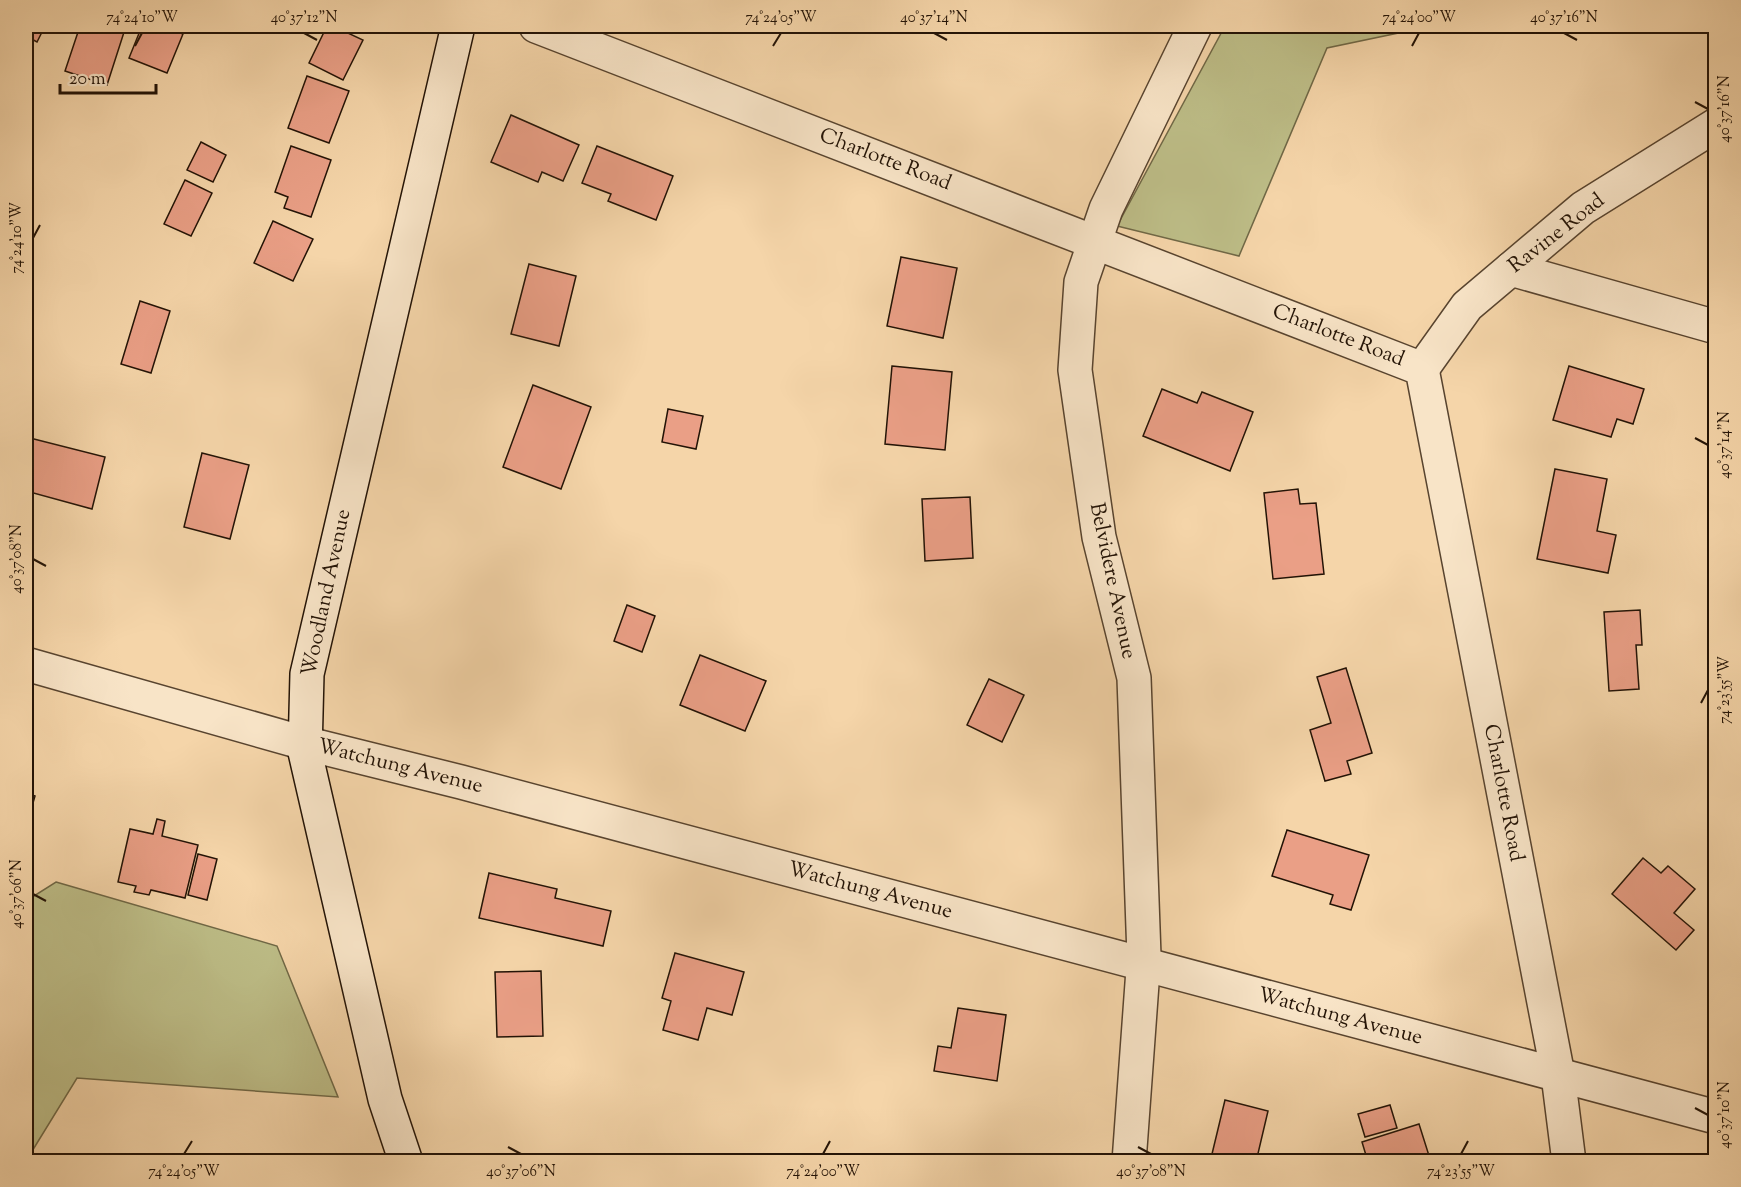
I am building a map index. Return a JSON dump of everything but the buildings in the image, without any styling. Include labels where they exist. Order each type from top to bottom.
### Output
[{"type":"street","name":"Woodland Avenue","points":[[406,1161],[385,1099],[304,743],[307,674],[458,26]]},
{"type":"street","name":"Charlotte Road","points":[[536,26],[1422,369],[1558,1075],[1569,1161]]},
{"type":"street","name":"Belvidere Avenue","points":[[1129,1161],[1144,965],[1134,678],[1100,537],[1075,370],[1081,282],[1106,209],[1196,26]]},
{"type":"street","name":"Ravine Road","points":[[1422,369],[1467,306],[1583,208],[1716,125]]},
{"type":"street","points":[[1511,269],[1716,327]]},
{"type":"street","name":"Watchung Avenue","points":[[26,664],[304,743],[461,782],[1716,1117]]},
{"type":"green space","points":[[1225,26],[1419,26],[1408,31],[1327,48],[1239,256],[1117,226]]},
{"type":"green space","points":[[56,882],[277,946],[338,1097],[77,1078],[26,1161],[26,901]]}]
